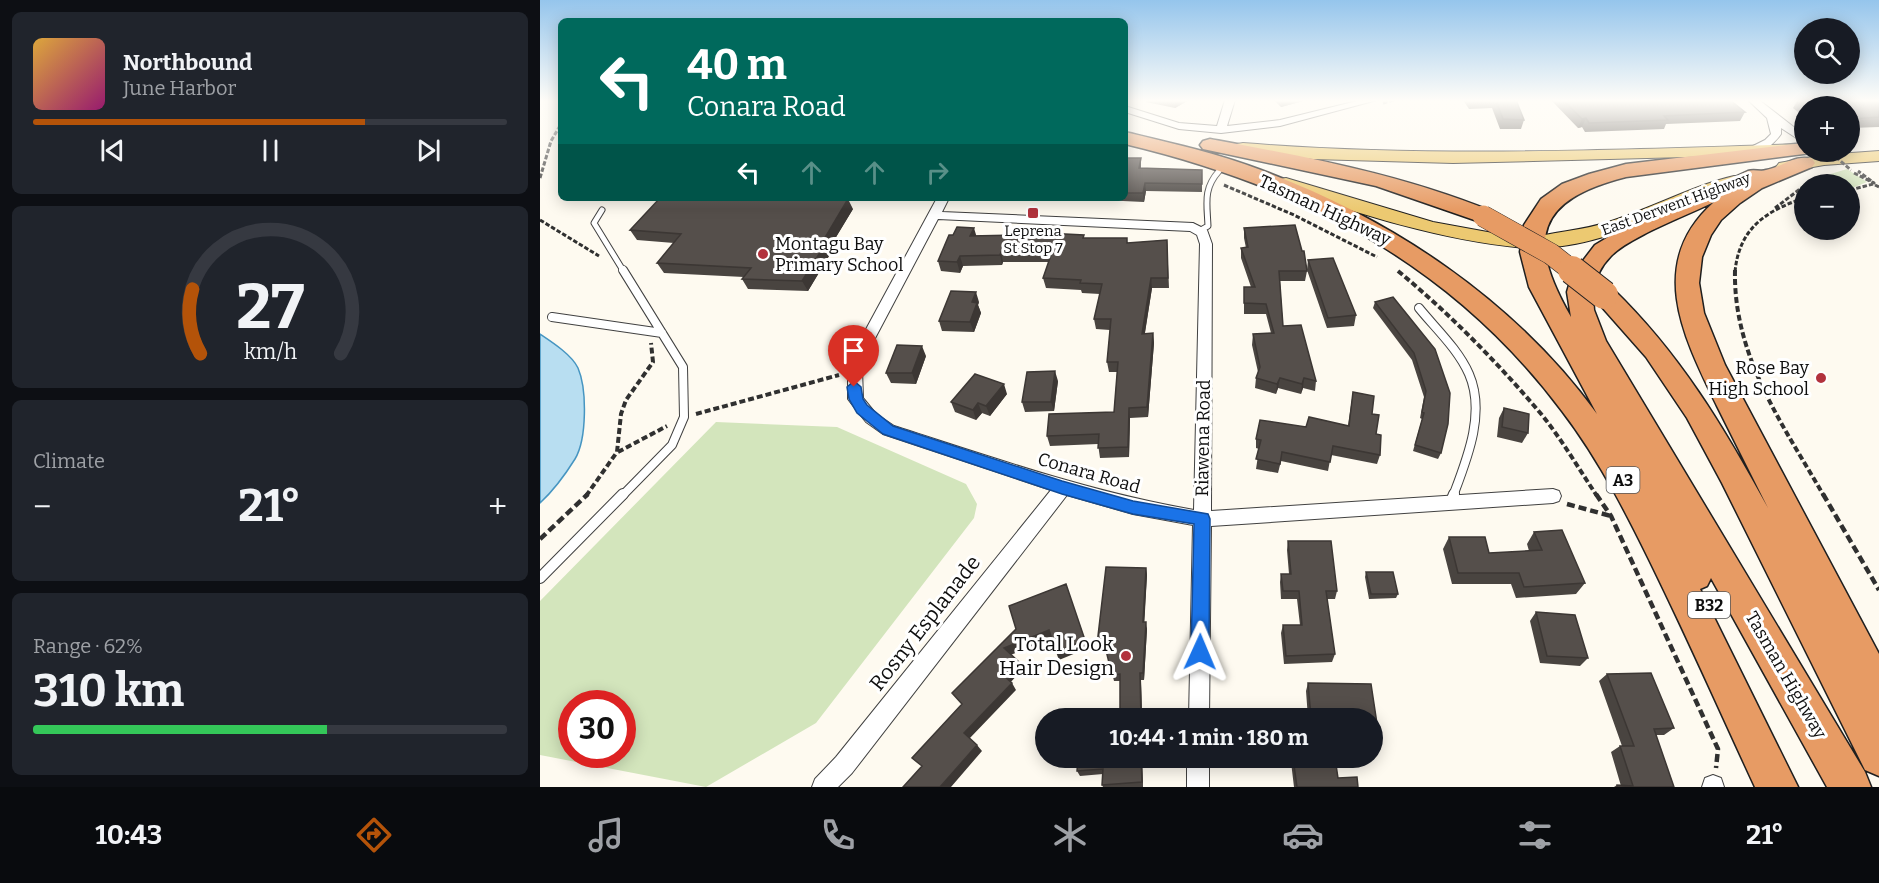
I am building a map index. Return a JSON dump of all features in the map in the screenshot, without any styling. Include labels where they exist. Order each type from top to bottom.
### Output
[{"type":"highway","name":"Tasman Highway","points":[[1147,137],[1215,157],[1312,199],[1389,238],[1469,295],[1550,374],[1594,433],[1635,500],[1777,787]]},
{"type":"highway","name":"A3","points":[[1128,141],[1215,157],[1306,205],[1383,256]]},
{"type":"highway","name":"B32","points":[[1790,787],[1736,664],[1667,517],[1551,306],[1535,272],[1532,257],[1534,231],[1544,210],[1561,193],[1582,182],[1650,166],[1794,154]]},
{"type":"highway","name":"Tasman Highway","points":[[1215,157],[1365,175],[1426,193],[1483,216],[1551,254],[1604,295],[1645,334],[1695,405],[1738,483],[1879,756]]},
{"type":"highway","points":[[1794,160],[1750,186],[1722,205],[1709,218],[1697,236],[1691,253],[1689,298],[1698,335],[1711,365],[1879,693]]},
{"type":"highway","name":"Tasman Highway","points":[[1755,175],[1613,243],[1593,259],[1584,274],[1581,310],[1586,327],[1850,787]]},
{"type":"highway","name":"Tasman Highway","points":[[1383,256],[1437,285],[1481,325],[1537,384],[1566,420],[1605,478],[1639,535],[1766,787]]},
{"type":"main road","points":[[1860,146],[1879,145]]},
{"type":"main road","name":"East Derwent Highway","points":[[1215,157],[1318,155],[1426,159],[1753,150],[1794,152]]},
{"type":"main road","name":"East Derwent Highway","points":[[1860,155],[1879,156]]},
{"type":"main road","name":"East Derwent Highway","points":[[1215,157],[1421,226],[1474,238],[1534,242],[1572,239],[1604,232],[1701,192],[1755,175],[1794,158]]},
{"type":"street","points":[[1190,137],[1215,157]]},
{"type":"street","points":[[1215,157],[1220,137]]},
{"type":"street","points":[[1215,157],[1246,137]]},
{"type":"street","points":[[1753,150],[1769,142],[1774,137]]},
{"type":"street","name":"Conara Road","points":[[941,201],[865,344],[855,370],[856,399],[871,418],[888,430],[1062,487],[1133,507],[1202,519],[1246,518],[1553,496]]},
{"type":"street","points":[[934,215],[1185,227],[1201,230]]},
{"type":"street","name":"Riawena Road","points":[[1199,708],[1206,244],[1201,230]]},
{"type":"street","name":"Rosny Esplanade","points":[[823,787],[844,765],[1062,487]]},
{"type":"street","points":[[1198,768],[1198,787]]},
{"type":"lane","points":[[1201,230],[1208,226],[1207,190],[1215,157]]},
{"type":"lane","points":[[540,578],[672,445],[684,417],[683,367],[594,223],[602,210]]},
{"type":"lane","points":[[1419,308],[1449,344],[1470,376],[1476,413],[1467,457],[1449,504]]},
{"type":"lane","points":[[552,317],[662,333]]},
{"type":"path","points":[[540,178],[553,137]]},
{"type":"path","points":[[1215,157],[1294,215],[1383,256],[1445,310],[1500,367],[1543,417],[1611,516],[1718,749],[1713,787]]},
{"type":"path","points":[[1842,162],[1851,170]]},
{"type":"path","points":[[1857,170],[1873,184]]},
{"type":"path","points":[[1860,178],[1879,187]]},
{"type":"path","points":[[1860,187],[1873,184]]},
{"type":"path","points":[[1794,194],[1770,212],[1747,235],[1734,272],[1736,316],[1744,349],[1764,393],[1879,590]]},
{"type":"path","points":[[1770,212],[1794,202]]},
{"type":"path","points":[[540,220],[604,258]]},
{"type":"path","points":[[617,452],[621,414],[626,400],[653,362],[650,331]]},
{"type":"path","points":[[540,539],[587,495],[617,452],[684,417],[855,370]]},
{"type":"path","points":[[1553,496],[1579,509],[1611,516]]},
{"type":"green space","points":[[1847,169],[1855,174],[1831,174]]},
{"type":"green space","points":[[1860,177],[1867,182],[1860,185]]},
{"type":"green space","points":[[716,422],[837,427],[966,484],[977,504],[974,518],[816,723],[706,787],[607,768],[636,768],[636,690],[558,690],[558,758],[540,755],[540,601]]},
{"type":"water","points":[[540,334],[567,354],[578,368],[583,388],[584,427],[575,459],[540,503]]},
{"type":"building","points":[[1128,158],[1141,158],[1139,168],[1202,170],[1202,184],[1145,183],[1143,193],[1128,193]]},
{"type":"building","points":[[657,201],[847,201],[820,246],[824,246],[802,281],[742,279],[751,268],[657,263],[681,234],[630,230]]},
{"type":"building","points":[[1295,225],[1302,251],[1304,251],[1307,271],[1279,271],[1283,326],[1301,325],[1316,381],[1304,378],[1302,384],[1280,378],[1277,384],[1256,378],[1260,367],[1253,334],[1274,333],[1266,304],[1244,303],[1244,287],[1255,287],[1241,248],[1248,247],[1244,228]]},
{"type":"building","points":[[957,227],[974,228],[970,236],[1022,235],[1023,230],[1084,235],[1083,238],[1127,238],[1127,243],[1167,240],[1168,278],[1151,278],[1142,334],[1153,333],[1147,407],[1129,408],[1128,447],[1098,448],[1099,434],[1047,436],[1049,414],[1114,412],[1118,362],[1107,362],[1111,319],[1094,319],[1102,284],[1080,283],[1081,280],[1043,278],[1052,252],[1001,252],[1000,255],[960,256],[957,262],[938,261],[949,235],[953,235]]},
{"type":"building","points":[[1333,258],[1356,315],[1328,318],[1308,260]]},
{"type":"building","points":[[951,291],[976,292],[972,302],[977,303],[970,322],[939,321]]},
{"type":"building","points":[[1393,297],[1435,349],[1450,393],[1448,424],[1441,453],[1415,445],[1424,413],[1422,412],[1426,391],[1414,353],[1375,302]]},
{"type":"building","points":[[897,345],[922,346],[912,373],[886,373]]},
{"type":"building","points":[[1055,371],[1051,402],[1022,402],[1027,372]]},
{"type":"building","points":[[975,374],[1004,384],[986,406],[978,403],[973,410],[951,402]]},
{"type":"building","points":[[1353,392],[1374,396],[1372,414],[1379,415],[1376,434],[1381,435],[1380,455],[1333,446],[1330,462],[1282,452],[1280,464],[1256,459],[1261,440],[1256,439],[1260,420],[1306,427],[1309,417],[1349,426]]},
{"type":"building","points":[[1504,408],[1529,414],[1528,433],[1502,427]]},
{"type":"building","points":[[1562,530],[1585,583],[1524,587],[1519,573],[1458,573],[1449,537],[1485,537],[1489,553],[1542,550],[1534,532]]},
{"type":"building","points":[[1288,541],[1331,541],[1337,591],[1326,591],[1335,654],[1286,656],[1283,625],[1302,625],[1299,591],[1283,591],[1281,574],[1291,574]]},
{"type":"building","points":[[1106,567],[1146,568],[1143,622],[1146,622],[1143,673],[1140,673],[1141,708],[1120,708],[1120,674],[1112,675],[1102,634],[1098,636]]},
{"type":"building","points":[[1366,572],[1393,572],[1398,594],[1371,594]]},
{"type":"building","points":[[1066,584],[1085,640],[1056,652],[1049,630],[1004,648],[1019,662],[1005,677],[1012,683],[964,733],[977,745],[940,787],[903,787],[922,766],[912,758],[962,704],[952,693],[1016,629],[1009,606]]},
{"type":"building","points":[[1536,612],[1575,615],[1588,658],[1547,656]]},
{"type":"building","points":[[1651,673],[1674,728],[1654,729],[1674,787],[1617,787],[1617,785],[1633,786],[1620,746],[1634,746],[1607,674]]},
{"type":"building","points":[[1308,683],[1371,684],[1375,708],[1310,708]]},
{"type":"building","points":[[1077,768],[1141,768],[1142,782],[1102,785],[1103,769],[1077,771]]},
{"type":"building","points":[[1294,768],[1336,768],[1338,778],[1357,777],[1358,787],[1297,787]]},
{"type":"place","name":"Leprena St Stop 7","points":[[1033,213]]},
{"type":"place","name":"Montagu Bay Primary School","points":[[763,254]]},
{"type":"place","name":"Rose Bay High School","points":[[1821,378]]},
{"type":"place","name":"Total Look Hair Design","points":[[1126,656]]},
{"type":"route","points":[[854,387],[856,399],[862,409],[888,430],[1062,487],[1133,507],[1202,519],[1200,652]]}]
